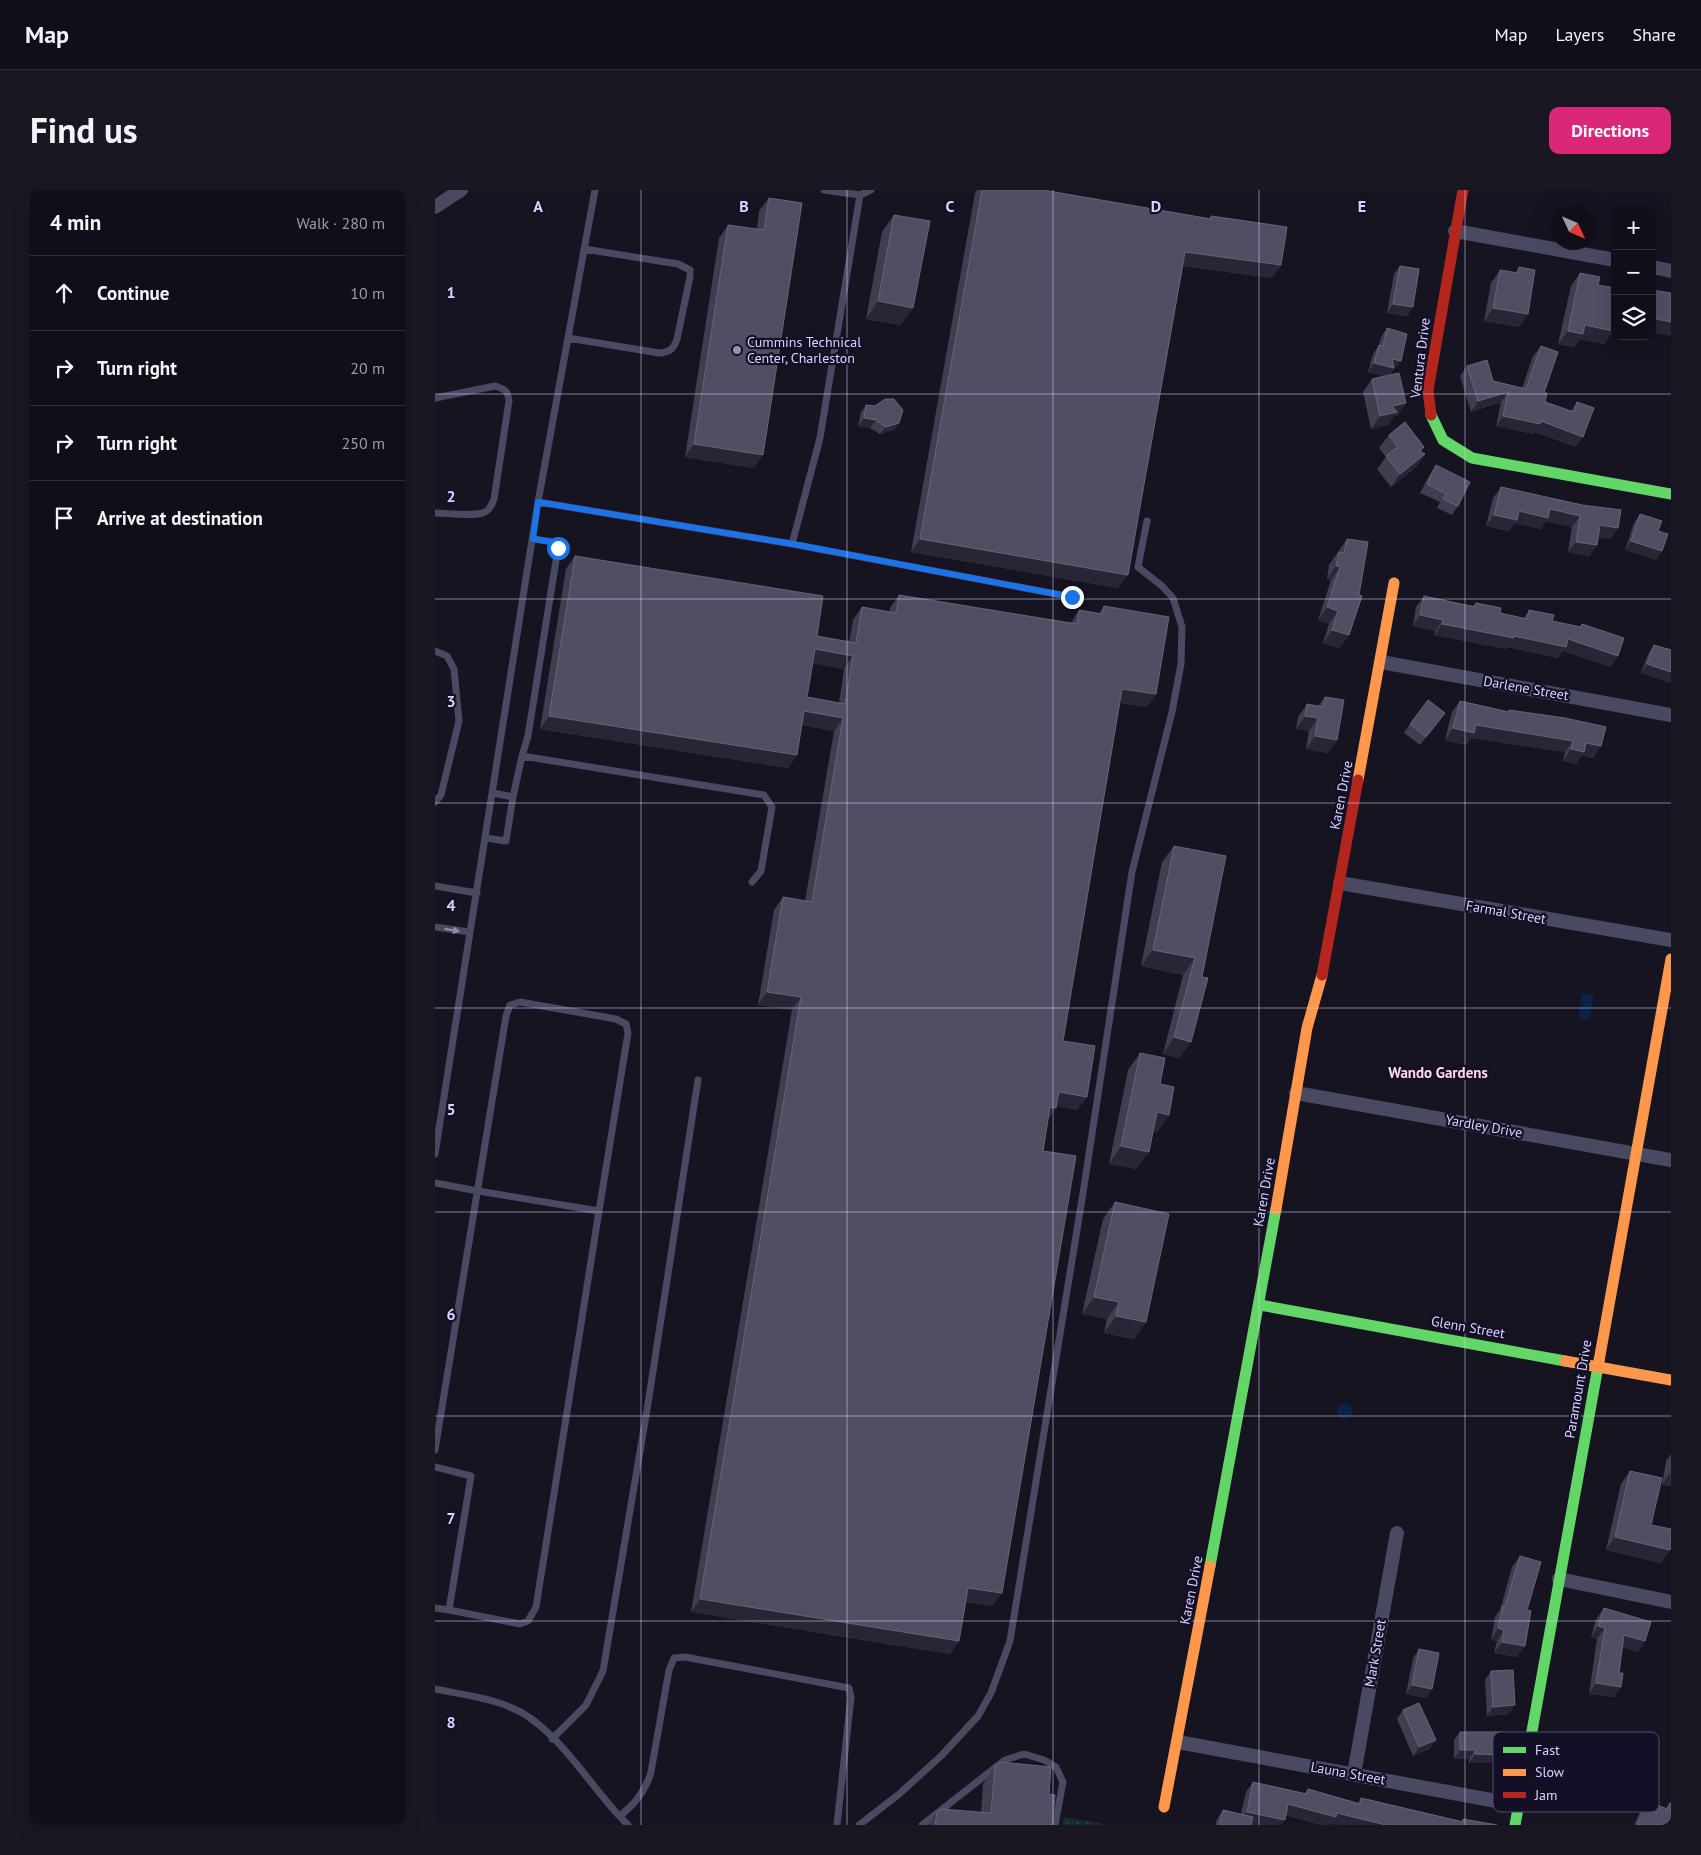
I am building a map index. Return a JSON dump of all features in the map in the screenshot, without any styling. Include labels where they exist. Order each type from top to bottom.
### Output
[{"type":"street","points":[[435,207],[461,190]]},
{"type":"street","name":"Ventura Drive","points":[[1463,190],[1428,390],[1429,414],[1437,433],[1452,450],[1472,458],[1671,494]]},
{"type":"street","points":[[1455,231],[1611,259]]},
{"type":"street","points":[[1656,268],[1671,271]]},
{"type":"street","name":"Karen Drive","points":[[1164,1807],[1178,1742],[1260,1305],[1307,1028],[1322,977],[1394,583]]},
{"type":"street","name":"Darlene Street","points":[[1381,662],[1671,715]]},
{"type":"street","name":"Farmal Street","points":[[1340,883],[1671,940]]},
{"type":"street","name":"Paramount Drive","points":[[1531,1732],[1671,959]]},
{"type":"street","name":"Yardley Drive","points":[[1296,1093],[1671,1160]]},
{"type":"street","name":"Glenn Street","points":[[1260,1305],[1671,1380]]},
{"type":"street","name":"Mark Street","points":[[1354,1774],[1397,1533]]},
{"type":"street","points":[[1559,1579],[1671,1602]]},
{"type":"street","name":"Launa Street","points":[[1178,1742],[1493,1800]]},
{"type":"street","name":"Paramount Drive","points":[[1515,1825],[1517,1812]]},
{"type":"lane","points":[[435,1154],[538,502],[595,190]]},
{"type":"lane","points":[[824,190],[860,195],[871,190]]},
{"type":"lane","points":[[793,544],[820,438],[860,195]]},
{"type":"lane","points":[[568,338],[659,353],[669,352],[677,339],[690,277],[690,270],[678,264],[584,249]]},
{"type":"lane","points":[[435,398],[495,386],[504,388],[508,393],[509,401],[494,499],[491,506],[485,512],[476,514],[435,513]]},
{"type":"lane","points":[[538,502],[793,544],[1072,597]]},
{"type":"lane","points":[[859,1825],[898,1795],[941,1756],[978,1716],[991,1693],[1010,1641],[1082,1203],[1132,872],[1172,712],[1181,664],[1182,627],[1173,598],[1162,586],[1138,567],[1147,521]]},
{"type":"lane","points":[[486,838],[505,841],[513,797],[528,736],[558,548],[553,542],[533,539]]},
{"type":"lane","points":[[435,651],[447,656],[454,669],[459,721],[441,795],[435,802]]},
{"type":"lane","points":[[522,756],[764,794],[771,806],[761,871],[752,882]]},
{"type":"lane","points":[[493,793],[513,797]]},
{"type":"lane","points":[[435,886],[477,893]]},
{"type":"lane","points":[[435,927],[469,932]]},
{"type":"lane","points":[[435,1450],[506,1016],[510,1006],[520,1002],[616,1019],[626,1024],[628,1033],[536,1607],[528,1621],[520,1624],[435,1608]]},
{"type":"lane","points":[[552,1739],[586,1705],[603,1671],[645,1420],[698,1080]]},
{"type":"lane","points":[[435,1183],[599,1211]]},
{"type":"lane","points":[[435,1468],[471,1476],[449,1610]]},
{"type":"lane","points":[[620,1816],[632,1806],[647,1785],[669,1670],[674,1658],[685,1657],[849,1688],[851,1697],[837,1825]]},
{"type":"lane","points":[[435,1688],[510,1707],[534,1722],[552,1739],[629,1825]]},
{"type":"lane","points":[[922,1825],[1005,1760],[1024,1754],[1044,1760],[1055,1767],[1063,1782],[1055,1825]]},
{"type":"green space","points":[[1064,1817],[1109,1825],[1062,1825]]},
{"type":"water","points":[[1582,994],[1594,995],[1589,1020],[1578,1018]]},
{"type":"water","points":[[1345,1403],[1353,1411],[1345,1419],[1337,1411]]},
{"type":"building","points":[[982,190],[1043,190],[1211,219],[1211,216],[1287,227],[1281,265],[1185,252],[1128,575],[920,539]]},
{"type":"building","name":"Cummins Technical Center, Charleston","points":[[769,198],[802,203],[763,455],[694,444],[728,225],[764,230]]},
{"type":"building","points":[[894,215],[930,221],[913,308],[878,301]]},
{"type":"building","points":[[1400,266],[1419,269],[1413,307],[1393,304]]},
{"type":"building","points":[[1519,267],[1535,270],[1528,314],[1493,308],[1500,270],[1518,273]]},
{"type":"building","points":[[1580,273],[1600,277],[1598,285],[1611,287],[1611,331],[1585,325],[1583,334],[1568,331]]},
{"type":"building","points":[[1656,291],[1671,293],[1671,322],[1656,319]]},
{"type":"building","points":[[1387,328],[1407,334],[1401,361],[1392,359],[1394,368],[1374,363],[1379,345],[1383,346]]},
{"type":"building","points":[[1541,346],[1558,352],[1544,393],[1547,393],[1545,402],[1574,412],[1577,402],[1594,408],[1583,437],[1541,421],[1540,424],[1503,416],[1508,392],[1478,401],[1467,366],[1487,360],[1493,381],[1526,389]]},
{"type":"building","points":[[1399,373],[1406,403],[1392,406],[1397,412],[1380,416],[1372,379]]},
{"type":"building","points":[[885,399],[894,399],[903,410],[899,423],[886,427],[876,420],[864,418],[866,405],[875,406]]},
{"type":"building","points":[[1405,422],[1424,447],[1419,451],[1425,454],[1400,474],[1386,456],[1398,447],[1389,435]]},
{"type":"building","points":[[1436,465],[1470,482],[1458,506],[1443,499],[1446,494],[1427,484]]},
{"type":"building","points":[[1501,487],[1582,505],[1621,510],[1618,528],[1600,525],[1597,545],[1576,542],[1580,516],[1550,509],[1548,518],[1519,511],[1517,520],[1494,515]]},
{"type":"building","points":[[1640,514],[1662,521],[1658,531],[1668,534],[1662,551],[1631,541]]},
{"type":"building","points":[[1347,539],[1368,542],[1359,595],[1362,596],[1349,635],[1332,630],[1338,611],[1327,607],[1340,567],[1336,566],[1339,552],[1344,553]]},
{"type":"building","points":[[575,556],[823,596],[817,636],[856,643],[862,607],[896,613],[899,595],[1077,624],[1079,610],[1102,614],[1104,606],[1169,617],[1156,694],[1122,689],[1063,1041],[1095,1046],[1087,1097],[1059,1092],[1056,1108],[1050,1107],[1043,1151],[1076,1156],[1002,1593],[968,1588],[959,1641],[700,1599],[801,997],[767,992],[783,897],[812,902],[843,718],[804,711],[797,755],[549,716]],"holes":[[[815,649],[853,656],[845,704],[807,697]]]},
{"type":"building","points":[[1424,596],[1475,607],[1476,603],[1501,608],[1500,613],[1527,619],[1529,610],[1554,615],[1552,621],[1581,627],[1582,624],[1624,638],[1618,656],[1568,639],[1566,647],[1442,624],[1443,620],[1420,615]]},
{"type":"building","points":[[1654,645],[1671,650],[1671,672],[1647,664]]},
{"type":"building","points":[[1325,697],[1344,700],[1337,740],[1315,736],[1318,718],[1305,716],[1307,704],[1323,707]]},
{"type":"building","points":[[1428,700],[1445,713],[1426,737],[1410,724]]},
{"type":"building","points":[[1460,701],[1509,712],[1509,710],[1565,718],[1606,727],[1601,746],[1586,743],[1584,752],[1571,749],[1573,741],[1476,725],[1474,733],[1453,728]]},
{"type":"building","points":[[1174,846],[1226,856],[1202,977],[1208,978],[1191,1042],[1174,1037],[1195,958],[1153,950]]},
{"type":"building","points":[[1140,1053],[1165,1058],[1160,1084],[1174,1087],[1169,1115],[1157,1112],[1149,1152],[1121,1146]]},
{"type":"building","points":[[1115,1202],[1169,1214],[1146,1322],[1116,1316],[1119,1302],[1094,1297]]},
{"type":"building","points":[[1630,1471],[1662,1478],[1651,1525],[1671,1529],[1670,1550],[1615,1537]]},
{"type":"building","points":[[1520,1556],[1541,1562],[1527,1610],[1531,1611],[1525,1646],[1502,1642],[1504,1630],[1498,1628],[1503,1606],[1505,1606]]},
{"type":"building","points":[[1604,1608],[1651,1622],[1645,1641],[1624,1635],[1619,1673],[1623,1673],[1621,1687],[1596,1683],[1605,1628],[1598,1626]]},
{"type":"building","points":[[1419,1649],[1439,1653],[1432,1689],[1412,1685]]},
{"type":"building","points":[[1513,1670],[1515,1705],[1493,1707],[1491,1671]]},
{"type":"building","points":[[1419,1703],[1436,1740],[1419,1747],[1403,1710]]},
{"type":"building","points":[[1460,1732],[1493,1732],[1493,1755],[1475,1754],[1475,1750],[1460,1750]]},
{"type":"building","points":[[1001,1762],[1051,1767],[1049,1794],[1055,1795],[1052,1825],[935,1825],[937,1812],[941,1809],[991,1813],[995,1766]]},
{"type":"building","points":[[1253,1782],[1306,1794],[1308,1789],[1360,1804],[1361,1798],[1463,1822],[1463,1819],[1497,1825],[1386,1825],[1337,1813],[1336,1817],[1288,1804],[1285,1820],[1247,1812]]},
{"type":"building","points":[[1671,1803],[1671,1825],[1637,1824],[1643,1812],[1659,1812],[1659,1806],[1667,1809]]},
{"type":"building","points":[[1223,1810],[1253,1817],[1251,1825],[1219,1825]]},
{"type":"traffic: fast","points":[[1431,415],[1443,440],[1472,458],[1671,494]]},
{"type":"traffic: fast","points":[[1210,1566],[1276,1209]]},
{"type":"traffic: fast","points":[[1260,1305],[1565,1361]]},
{"type":"traffic: fast","points":[[1532,1732],[1599,1361]]},
{"type":"traffic: fast","points":[[1515,1825],[1517,1812]]},
{"type":"traffic: slow","points":[[1358,780],[1394,583]]},
{"type":"traffic: slow","points":[[1599,1361],[1671,959]]},
{"type":"traffic: slow","points":[[1276,1209],[1307,1028],[1322,975]]},
{"type":"traffic: slow","points":[[1565,1361],[1671,1380]]},
{"type":"traffic: slow","points":[[1164,1807],[1210,1566]]},
{"type":"traffic: jam","points":[[1431,415],[1428,390],[1463,190]]},
{"type":"traffic: jam","points":[[1322,975],[1358,780]]},
{"type":"place","name":"Cummins Technical Center, Charleston","points":[[737,350]]},
{"type":"district","name":"Wando Gardens","points":[[1438,1073]]},
{"type":"route","points":[[558,548],[553,542],[533,539],[538,502],[793,544],[1072,597]]}]
